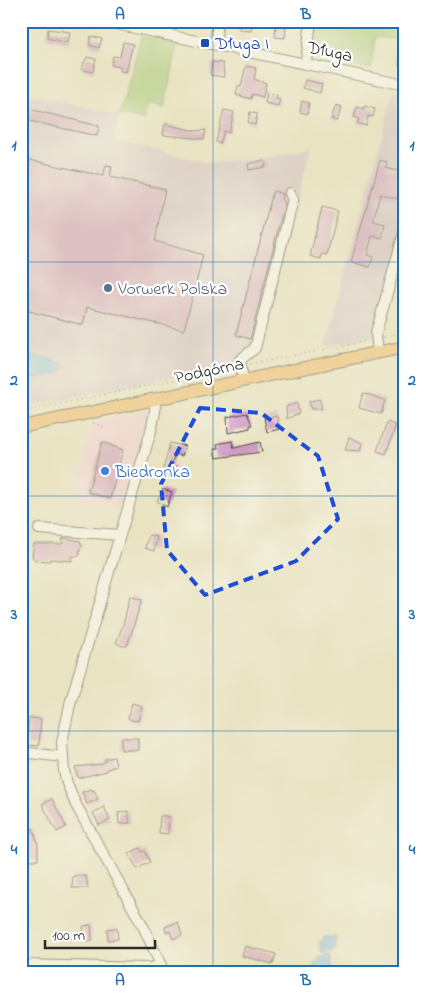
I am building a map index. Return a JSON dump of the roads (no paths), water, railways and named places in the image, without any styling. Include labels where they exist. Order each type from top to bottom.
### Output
[{"type":"main road","name":"Podgórna","points":[[21,427],[405,347]]},
{"type":"street","name":"Długa","points":[[102,21],[405,84]]},
{"type":"street","points":[[167,35],[169,21]]},
{"type":"street","points":[[215,45],[218,21]]},
{"type":"street","points":[[306,62],[311,21]]},
{"type":"street","points":[[243,380],[240,360],[255,348],[293,200],[290,193]]},
{"type":"street","points":[[378,353],[376,333],[405,229]]},
{"type":"street","points":[[21,965],[162,968],[140,922],[76,803],[64,771],[62,742],[70,700],[151,431],[155,412],[155,399]]},
{"type":"street","points":[[39,529],[120,534]]},
{"type":"street","points":[[21,752],[63,757]]},
{"type":"water","points":[[21,357],[41,357],[64,364],[65,367],[59,373],[53,375],[25,377],[21,376]]},
{"type":"water","points":[[324,937],[336,937],[335,950],[322,953],[319,943]]},
{"type":"water","points":[[330,955],[333,972],[317,971],[313,966],[316,961]]},
{"type":"place","name":"Długa I","points":[[205,43]]},
{"type":"place","name":"Vorwerk Polska","points":[[108,288]]},
{"type":"place","name":"Biedronka","points":[[105,471]]}]
